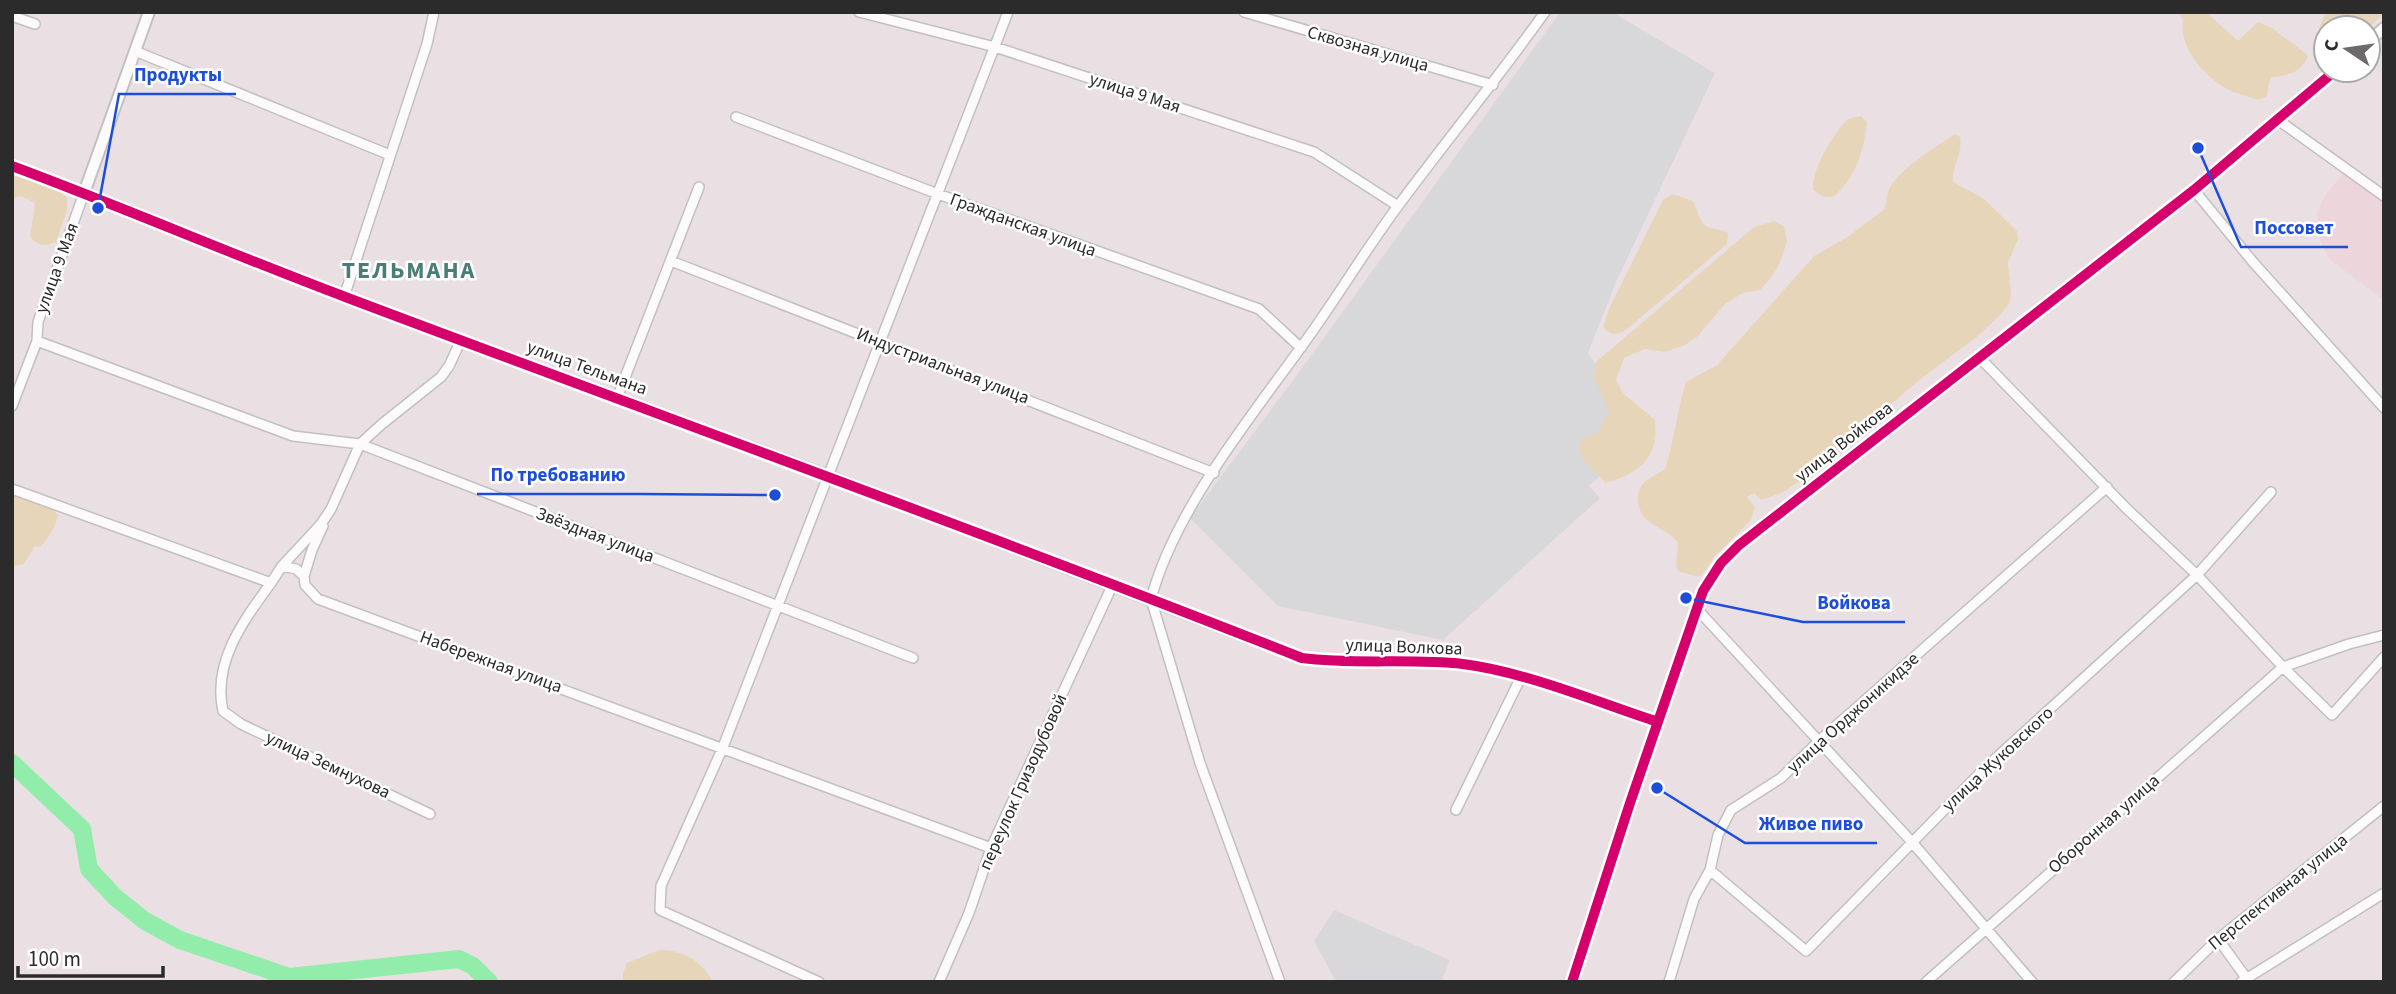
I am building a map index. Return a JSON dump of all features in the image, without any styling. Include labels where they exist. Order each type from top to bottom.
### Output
[{"type":"street","name":"улица 9 Мая","points":[[12,406],[37,341],[38,322],[149,12]]},
{"type":"street","points":[[344,296],[427,44],[434,12]]},
{"type":"street","name":"улица 9 Мая","points":[[859,12],[995,47],[1314,152],[1398,206]]},
{"type":"street","points":[[819,982],[660,910],[661,886],[723,747],[1008,12]]},
{"type":"street","name":"Сквозная улица","points":[[1244,12],[1493,85]]},
{"type":"street","points":[[1280,982],[1200,763],[1152,599],[1161,567],[1183,521],[1252,413],[1301,348],[1398,206],[1493,85],[1545,12]]},
{"type":"street","points":[[12,16],[35,24]]},
{"type":"street","points":[[135,51],[390,155]]},
{"type":"street","name":"улица Войкова","points":[[1572,982],[1697,609],[1707,584],[1721,564],[1738,545],[2194,190],[2320,84]]},
{"type":"street","name":"Гражданская улица","points":[[736,117],[938,194],[1259,309],[1301,348]]},
{"type":"street","points":[[2278,120],[2384,197]]},
{"type":"street","name":"улица Тельмана","points":[[12,166],[344,296],[1152,599]]},
{"type":"street","points":[[617,398],[699,187]]},
{"type":"street","points":[[2194,190],[2253,262],[2384,408]]},
{"type":"street","name":"Индустриальная улица","points":[[671,261],[1214,472]]},
{"type":"street","points":[[304,576],[312,550],[360,444],[441,377],[461,340]]},
{"type":"street","name":"Звёздная улица","points":[[37,341],[293,436],[360,444],[913,658]]},
{"type":"street","points":[[1980,358],[2197,575],[2332,715],[2384,657]]},
{"type":"street","name":"улица Орджоникидзе","points":[[1669,982],[1694,899],[1710,870],[1718,835],[1731,810],[1781,778],[1820,740],[2107,487]]},
{"type":"street","points":[[12,489],[271,583],[282,566],[321,524],[331,509]]},
{"type":"street","name":"улица Жуковского","points":[[1710,870],[1806,951],[1911,841],[2018,736],[2197,575],[2271,492]]},
{"type":"street","name":"Набережная улица","points":[[282,566],[296,569],[304,576],[305,585],[318,599],[991,848]]},
{"type":"street","name":"улица Земнухова","points":[[271,583],[239,628],[231,647],[220,690],[223,711],[226,715],[430,814]]},
{"type":"street","name":"переулок Гризодубовой","points":[[939,982],[969,914],[991,848],[1113,584]]},
{"type":"street","name":"улица Волкова","points":[[1152,599],[1302,658],[1333,662],[1464,664],[1521,677],[1658,722]]},
{"type":"street","points":[[1697,609],[1911,841],[2032,982]]},
{"type":"street","points":[[2283,667],[2348,644],[2384,635]]},
{"type":"street","name":"Оборонная улица","points":[[1926,982],[2283,667]]},
{"type":"street","points":[[1456,810],[1521,677]]},
{"type":"street","name":"Перспективная улица","points":[[2174,982],[2218,939],[2384,806]]},
{"type":"street","points":[[2218,939],[2244,980],[2384,892]]},
{"type":"shaded area","points":[[1560,12],[1612,12],[1715,73],[1616,282],[1588,353],[1643,437],[1589,486],[1600,498],[1443,640],[1278,606],[1190,518]]},
{"type":"shaded area","points":[[2177,12],[2206,12],[2238,41],[2258,22],[2272,28],[2308,55],[2306,61],[2294,72],[2272,77],[2267,96],[2258,100],[2238,94],[2209,76],[2194,59],[2184,40],[2183,19]]},
{"type":"shaded area","points":[[2326,12],[2384,12],[2382,16],[2325,14]]},
{"type":"shaded area","points":[[1861,116],[1867,122],[1858,163],[1841,190],[1833,197],[1823,197],[1813,190],[1815,173],[1835,135],[1846,121]]},
{"type":"shaded area","points":[[1955,134],[1960,137],[1960,144],[1953,182],[1983,198],[2017,231],[2018,239],[2008,263],[2010,303],[1978,336],[1922,378],[1809,474],[1784,492],[1761,500],[1754,493],[1747,497],[1755,507],[1751,520],[1714,557],[1702,575],[1698,577],[1678,571],[1678,543],[1644,517],[1638,499],[1644,483],[1665,469],[1686,382],[1717,365],[1814,256],[1846,238],[1885,209],[1888,192],[1899,175]]},
{"type":"shaded area","points":[[2344,173],[2384,201],[2384,300],[2329,259],[2320,240],[2317,213],[2325,195]]},
{"type":"shaded area","points":[[12,175],[60,191],[67,198],[67,210],[56,242],[42,245],[30,237],[35,203],[21,196],[12,198]]},
{"type":"shaded area","points":[[1672,194],[1693,201],[1704,224],[1728,233],[1727,244],[1626,330],[1611,333],[1603,327],[1609,309],[1663,200]]},
{"type":"shaded area","points":[[1774,221],[1784,226],[1787,242],[1779,265],[1760,290],[1743,293],[1725,304],[1698,336],[1685,345],[1665,352],[1645,349],[1624,358],[1616,380],[1623,393],[1655,420],[1654,444],[1645,462],[1637,469],[1606,483],[1581,457],[1579,441],[1599,432],[1609,411],[1594,379],[1596,362],[1754,227]]},
{"type":"shaded area","points":[[12,484],[45,503],[58,515],[43,544],[40,547],[35,546],[24,564],[12,566]]},
{"type":"shaded area","points":[[1334,910],[1450,960],[1441,982],[1336,982],[1314,941]]},
{"type":"shaded area","points":[[659,950],[676,952],[691,958],[713,982],[623,982],[627,963]]},
{"type":"waterway","points":[[12,763],[82,829],[89,869],[115,897],[145,921],[180,940],[289,977],[459,959],[473,966],[489,982]]},
{"type":"cycle path","points":[[1572,982],[1703,591],[1721,563],[1739,545],[2194,190],[2319,84]]},
{"type":"cycle path","points":[[12,166],[264,266],[1302,658],[1443,662],[1487,668],[1561,688],[1658,722]]},
{"type":"place","name":"Поссовет","points":[[2198,148]]},
{"type":"place","name":"Продукты","points":[[98,208]]},
{"type":"place","name":"По требованию","points":[[775,495]]},
{"type":"place","name":"Войкова","points":[[1686,598]]},
{"type":"place","name":"Живое пиво","points":[[1657,788]]},
{"type":"district","name":"ТЕЛЬМАНА","points":[[409,270]]}]
